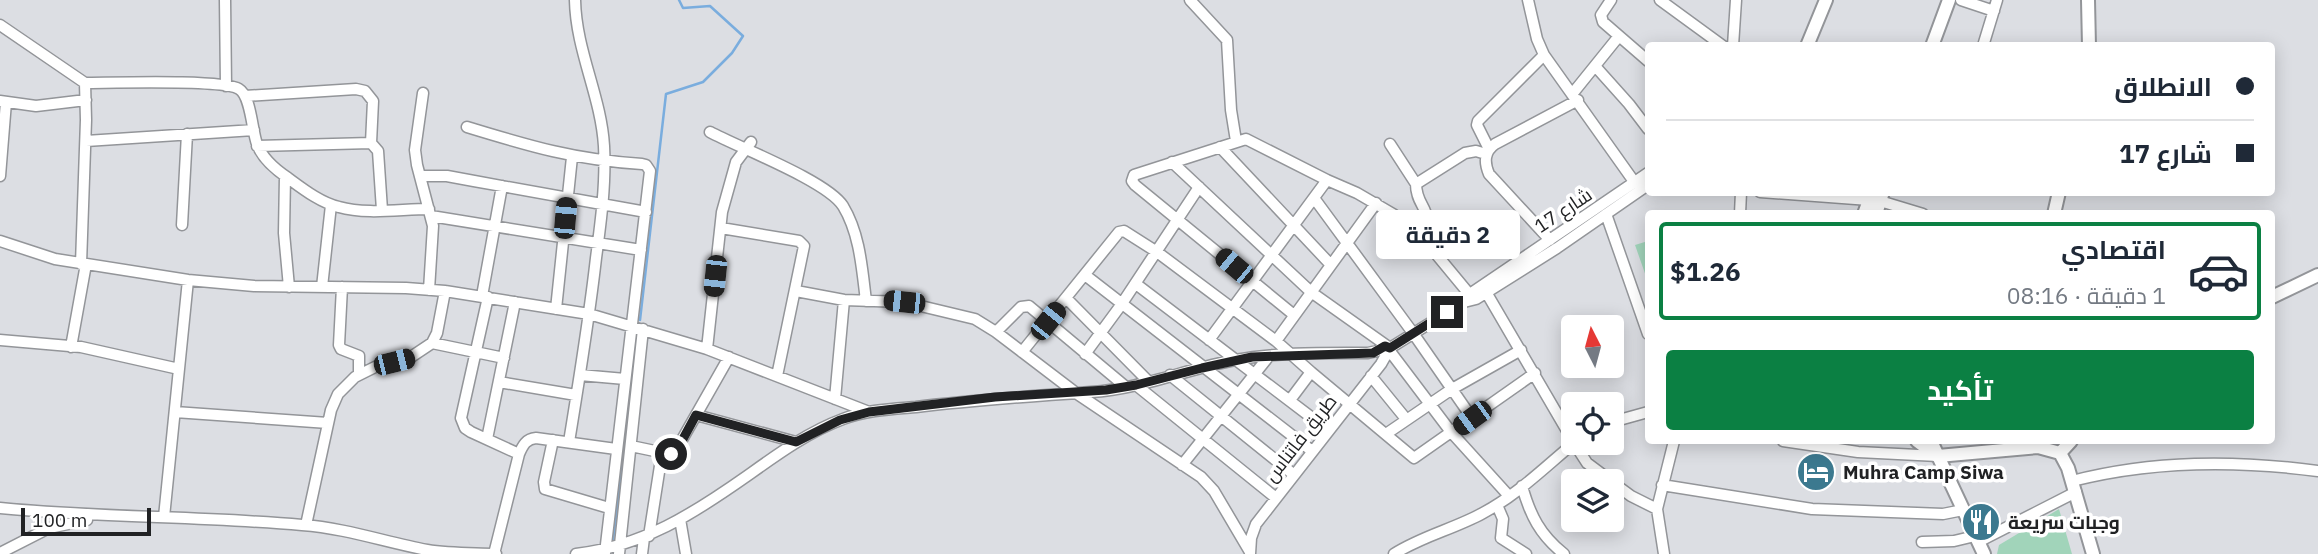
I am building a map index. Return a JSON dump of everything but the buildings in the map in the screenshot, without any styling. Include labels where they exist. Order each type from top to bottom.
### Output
[{"type":"street","points":[[225,0],[226,86]]},
{"type":"street","points":[[569,442],[598,243],[604,162],[601,125],[578,35],[576,0]]},
{"type":"street","points":[[1190,0],[1227,40],[1231,110],[1236,141]]},
{"type":"street","points":[[1528,0],[1544,55],[1635,183]]},
{"type":"street","points":[[1611,0],[1603,11],[1601,20],[1645,58]]},
{"type":"street","points":[[1660,0],[1718,42]]},
{"type":"street","points":[[1733,42],[1736,0]]},
{"type":"street","points":[[1809,42],[1826,0]]},
{"type":"street","points":[[1934,42],[1949,0]]},
{"type":"street","points":[[1961,0],[1996,5],[1984,42]]},
{"type":"street","points":[[2088,0],[2089,42]]},
{"type":"street","points":[[0,25],[85,83],[192,83],[239,89],[245,96],[257,146],[265,158],[285,176],[331,205],[355,210],[430,212],[494,226],[641,250]]},
{"type":"street","points":[[1416,184],[1465,153],[1488,152],[1575,97],[1619,36]]},
{"type":"street","points":[[1544,55],[1477,125],[1488,152],[1485,161],[1489,174],[1550,240]]},
{"type":"street","points":[[1595,66],[1645,125]]},
{"type":"street","points":[[71,347],[83,264],[85,83]]},
{"type":"street","points":[[245,96],[356,89],[365,91],[373,101],[371,143],[378,151],[382,210]]},
{"type":"street","points":[[423,93],[415,150],[434,236],[429,290]]},
{"type":"street","points":[[0,172],[3,102],[36,106],[86,100]]},
{"type":"street","points":[[467,127],[572,157],[642,164],[648,167],[650,178],[605,551]]},
{"type":"street","points":[[86,141],[254,130]]},
{"type":"street","points":[[710,132],[747,146],[806,178],[829,192],[842,204],[859,251],[866,301]]},
{"type":"street","points":[[183,225],[187,134]]},
{"type":"street","points":[[1294,315],[1132,181],[1134,175],[1247,139],[1393,214],[1422,239],[1467,299]]},
{"type":"street","points":[[257,146],[371,143]]},
{"type":"street","points":[[1390,145],[1416,184],[1416,191],[1428,218],[1422,239]]},
{"type":"street","points":[[707,349],[721,228],[733,170],[747,146]]},
{"type":"street","points":[[1220,147],[1331,265]]},
{"type":"street","points":[[556,309],[572,157]]},
{"type":"street","points":[[1172,162],[1311,292],[1388,348],[1451,432],[1509,496]]},
{"type":"street","name":"شارع 17","points":[[1388,348],[1467,299],[1645,175]]},
{"type":"street","points":[[285,176],[284,233],[289,287]]},
{"type":"street","points":[[420,176],[447,176],[646,212]]},
{"type":"street","points":[[1209,340],[1327,180]]},
{"type":"street","points":[[502,186],[475,353],[461,418],[465,428],[519,454]]},
{"type":"street","points":[[1085,354],[1136,284],[1199,187]]},
{"type":"street","name":"شارع 17","points":[[1467,299],[1486,292],[1645,187]]},
{"type":"street","points":[[1818,196],[1876,200],[1910,210]]},
{"type":"street","points":[[1314,198],[1472,418]]},
{"type":"street","points":[[1276,341],[1376,203]]},
{"type":"street","points":[[322,287],[331,205]]},
{"type":"street","points":[[1606,214],[1645,325]]},
{"type":"street","points":[[721,228],[802,242],[804,249],[777,376]]},
{"type":"street","points":[[1022,352],[1122,231],[1126,231],[1276,341],[1414,458],[1535,373]]},
{"type":"street","points":[[0,241],[42,255],[83,264],[188,280],[289,287],[445,291],[589,314],[707,349],[869,412]]},
{"type":"street","points":[[1085,275],[1312,451]]},
{"type":"street","points":[[2275,296],[2318,275]]},
{"type":"street","points":[[164,517],[188,280]]},
{"type":"street","points":[[1136,284],[1328,429]]},
{"type":"street","points":[[342,287],[339,345],[341,349],[359,356],[359,374]]},
{"type":"street","points":[[306,525],[328,423],[338,394],[359,374],[377,366],[411,358],[432,344],[437,333],[445,291]]},
{"type":"street","points":[[796,291],[844,300],[904,302],[975,319],[1076,393],[1201,477],[1214,491],[1250,553]]},
{"type":"street","points":[[1486,292],[1561,419]]},
{"type":"street","points":[[1066,298],[1149,382]]},
{"type":"street","points":[[835,399],[844,300]]},
{"type":"street","points":[[487,439],[515,303]]},
{"type":"street","points":[[996,332],[1021,307],[1029,306],[1085,354],[1204,440],[1276,498]]},
{"type":"street","points":[[619,550],[643,329]]},
{"type":"street","points":[[0,340],[71,347],[179,369]]},
{"type":"street","points":[[432,344],[504,358]]},
{"type":"street","points":[[576,554],[619,550],[646,537],[680,519],[796,442],[840,420],[869,412],[995,397],[1076,393],[1131,386],[1235,360],[1269,356],[1373,353],[1388,348]]},
{"type":"street","name":"طريق فاتناس","points":[[1250,553],[1253,531],[1293,474],[1371,376],[1388,348]]},
{"type":"street","points":[[1386,434],[1452,389],[1521,350]]},
{"type":"street","points":[[1182,465],[1269,356]]},
{"type":"street","points":[[631,446],[662,453],[675,452],[729,357]]},
{"type":"street","points":[[1290,400],[1311,372]]},
{"type":"street","points":[[580,375],[625,379]]},
{"type":"street","points":[[1170,375],[1293,474]]},
{"type":"street","points":[[1371,376],[1406,419]]},
{"type":"street","points":[[499,382],[576,396]]},
{"type":"street","points":[[174,412],[328,423]]},
{"type":"street","points":[[1624,419],[1645,413]]},
{"type":"street","points":[[696,415],[796,442]]},
{"type":"street","points":[[0,508],[306,525],[365,535],[427,552],[495,554],[519,454],[529,439],[616,449]]},
{"type":"street","points":[[553,440],[544,482],[545,489],[609,508]]},
{"type":"street","points":[[1664,554],[1657,509],[1673,444]]},
{"type":"street","points":[[1803,444],[1849,451],[1938,456],[1988,445],[2038,444],[2060,453],[2074,486],[2093,554]]},
{"type":"street","points":[[1921,444],[1938,456]]},
{"type":"street","points":[[1932,444],[1984,554]]},
{"type":"street","points":[[2060,453],[2068,444]]},
{"type":"street","points":[[642,554],[662,453]]},
{"type":"street","points":[[1394,554],[1410,544],[1497,505],[1561,453]]},
{"type":"street","points":[[1582,455],[1595,469]]},
{"type":"street","points":[[1922,542],[1977,539],[2074,486],[2126,469],[2185,463],[2259,464],[2318,471]]},
{"type":"street","points":[[1662,485],[1826,510],[1943,514],[1963,510]]},
{"type":"street","points":[[1522,486],[1536,525],[1546,539],[1564,554]]},
{"type":"street","points":[[1624,491],[1657,509]]},
{"type":"street","points":[[1497,505],[1503,519],[1501,538],[1526,554]]},
{"type":"street","points":[[0,553],[49,528],[108,516]]},
{"type":"street","points":[[680,519],[686,554]]},
{"type":"green space","points":[[1645,242],[1645,273],[1635,245]]},
{"type":"green space","points":[[2059,509],[2072,554],[1997,554],[1999,545]]},
{"type":"waterway","points":[[640,320],[666,94],[703,82],[732,53],[743,36],[710,6],[683,8],[679,0]]},
{"type":"waterway","points":[[613,540],[635,356]]},
{"type":"place","name":"Muhra Camp Siwa","points":[[1816,472]]},
{"type":"place","name":"وجبات سريعة","points":[[1981,522]]},
{"type":"route","points":[[671,454],[677,450],[696,415],[796,442],[840,420],[869,412],[995,397],[1106,390],[1252,357],[1373,353],[1385,346],[1390,348],[1447,312]]}]
